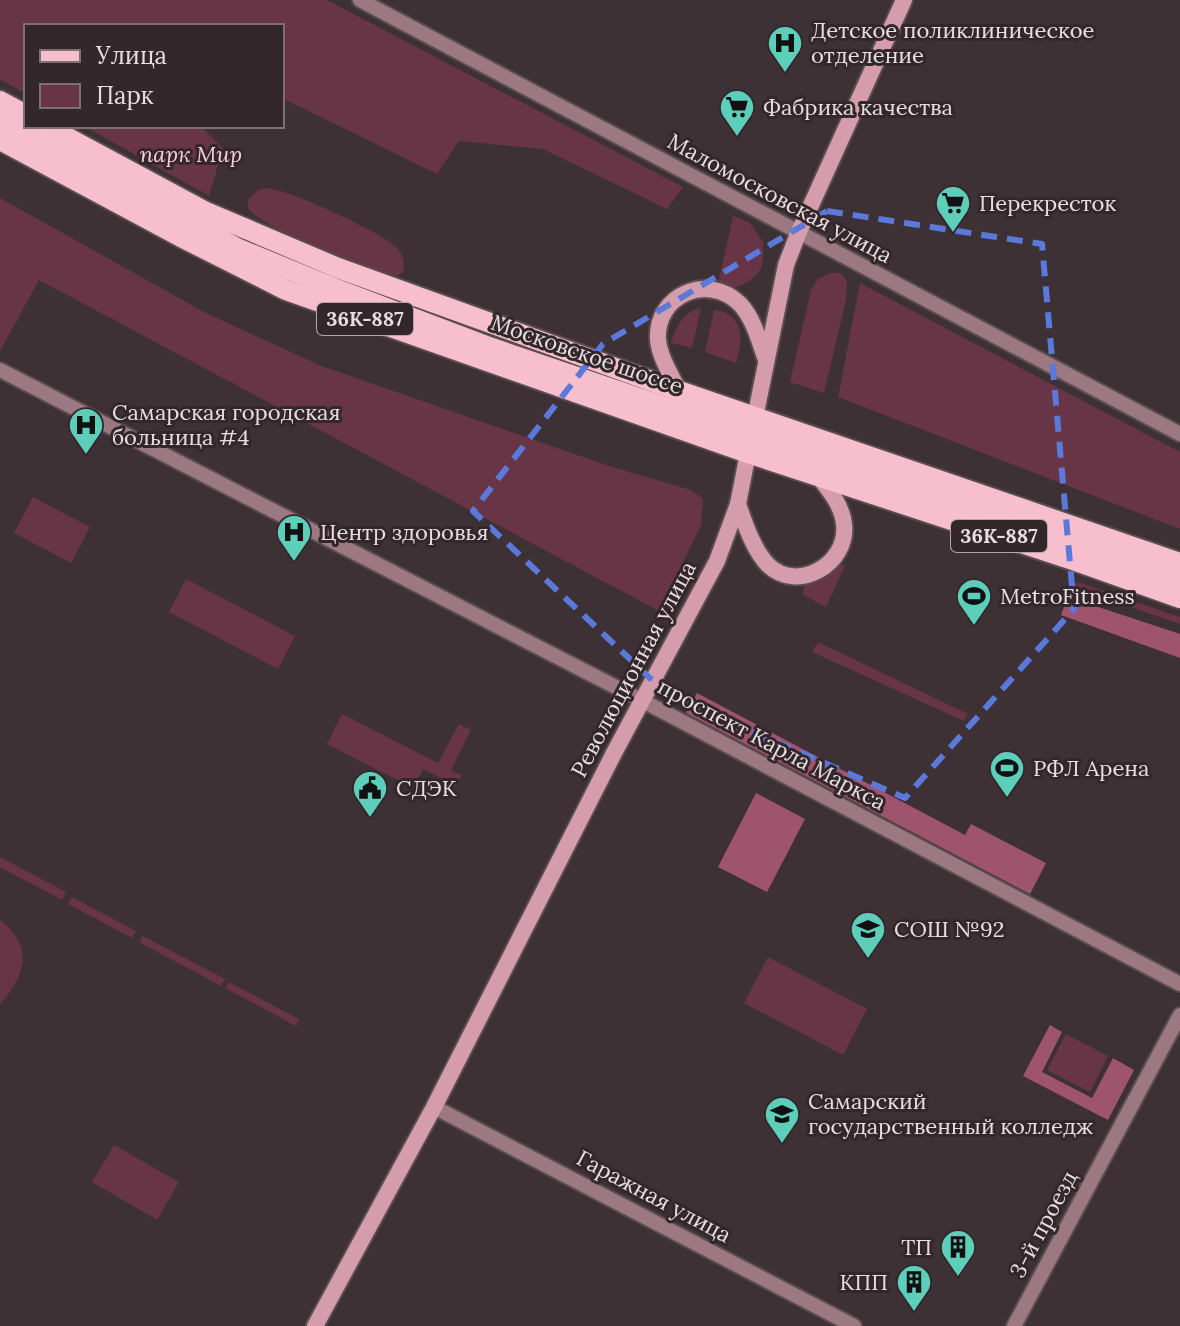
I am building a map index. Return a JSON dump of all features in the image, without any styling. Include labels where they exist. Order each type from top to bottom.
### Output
[{"type":"main road","name":"Революционная улица","points":[[315,1326],[434,1107],[558,862],[717,561],[738,504],[786,265],[904,0]]},
{"type":"main road","points":[[0,101],[24,114]]},
{"type":"main road","name":"Московское шоссе","points":[[0,121],[253,255],[492,348],[1180,582]]},
{"type":"main road","name":"Московское шоссе","points":[[50,128],[206,212],[338,268],[679,391],[818,476],[1180,598]]},
{"type":"main road","name":"Московское шоссе","points":[[0,140],[286,290],[751,436],[1180,563]]},
{"type":"main road","points":[[696,417],[679,391],[662,354],[658,337],[666,310],[689,291],[711,289],[739,303],[756,330],[766,360]]},
{"type":"main road","points":[[738,504],[749,534],[769,566],[783,574],[798,577],[815,573],[832,561],[839,552],[845,530],[838,504],[803,455]]},
{"type":"street","name":"Маломосковская улица","points":[[360,0],[1180,434]]},
{"type":"street","name":"проспект Карла Маркса","points":[[0,370],[643,701],[1180,984]]},
{"type":"street","name":"3-й проезд","points":[[1014,1326],[1180,1015]]},
{"type":"street","name":"Гаражная улица","points":[[434,1107],[854,1326]]},
{"type":"highlighted area","points":[[827,211],[1042,244],[1074,609],[905,798],[668,695],[473,511],[603,344]]},
{"type":"green space","name":"парк Мир","points":[[0,0],[327,0],[683,187],[667,209],[543,149],[459,141],[437,174],[284,99],[284,24],[24,24],[24,93],[0,79]]},
{"type":"green space","name":"парк Мир","points":[[88,128],[202,128],[223,148],[209,196]]},
{"type":"green space","points":[[267,188],[315,204],[389,242],[402,254],[403,272],[395,277],[381,273],[273,227],[248,208],[248,199],[258,190]]},
{"type":"green space","points":[[0,198],[206,313],[319,365],[609,466],[691,490],[703,499],[701,525],[659,611],[39,280],[0,351]]},
{"type":"green space","points":[[733,216],[750,223],[763,242],[762,263],[760,270],[747,282],[729,289],[717,289]]},
{"type":"green space","points":[[830,273],[841,273],[847,282],[846,300],[824,393],[790,382],[811,290],[818,279]]},
{"type":"green space","points":[[860,283],[1180,452],[1180,529],[838,397]]},
{"type":"green space","points":[[701,308],[692,348],[671,343],[685,316]]},
{"type":"green space","points":[[714,310],[732,316],[739,329],[740,345],[736,363],[705,352]]},
{"type":"green space","points":[[33,497],[90,527],[71,563],[14,533]]},
{"type":"green space","points":[[838,563],[845,566],[826,607],[803,595],[804,582]]},
{"type":"green space","points":[[186,579],[295,636],[278,669],[169,612]]},
{"type":"green space","points":[[1074,583],[1180,617],[1180,624],[1070,586]]},
{"type":"green space","points":[[818,642],[968,714],[964,721],[812,652]]},
{"type":"green space","points":[[342,714],[438,763],[459,724],[471,730],[451,770],[461,775],[456,786],[423,769],[413,788],[327,744]]},
{"type":"green space","points":[[0,857],[66,892],[62,900],[0,867]]},
{"type":"green space","points":[[72,897],[136,931],[132,938],[68,904]]},
{"type":"green space","points":[[0,920],[18,940],[22,961],[16,983],[0,1004]]},
{"type":"green space","points":[[143,936],[225,979],[221,986],[139,942]]},
{"type":"green space","points":[[768,957],[867,1009],[843,1055],[744,1003]]},
{"type":"green space","points":[[229,982],[299,1019],[296,1026],[225,988]]},
{"type":"green space","points":[[1066,1034],[1108,1056],[1090,1092],[1047,1070]]},
{"type":"green space","points":[[114,1145],[179,1182],[157,1220],[92,1182]]},
{"type":"shaded area","points":[[1068,597],[1180,634],[1180,658],[1061,615]]},
{"type":"shaded area","points":[[697,693],[965,835],[971,824],[1046,863],[1030,894],[686,713]]},
{"type":"shaded area","points":[[756,793],[805,819],[767,892],[718,867]]},
{"type":"shaded area","points":[[1050,1025],[1062,1032],[1042,1072],[1092,1098],[1113,1058],[1134,1070],[1108,1120],[1023,1076]]},
{"type":"place","name":"Детское поликлиническое отделение","points":[[785,74]]},
{"type":"place","name":"Фабрика качества","points":[[737,138]]},
{"type":"place","name":"Перекресток","points":[[953,234]]},
{"type":"place","name":"Самарская городская больница #4","points":[[86,456]]},
{"type":"place","name":"Центр здоровья","points":[[294,563]]},
{"type":"place","name":"MetroFitness","points":[[974,627]]},
{"type":"place","name":"РФЛ Арена","points":[[1007,799]]},
{"type":"place","name":"СДЭК","points":[[370,819]]},
{"type":"place","name":"СОШ №92","points":[[868,960]]},
{"type":"place","name":"Самарский государственный колледж","points":[[782,1145]]},
{"type":"place","name":"ТП","points":[[958,1278]]},
{"type":"place","name":"КПП","points":[[914,1313]]}]
